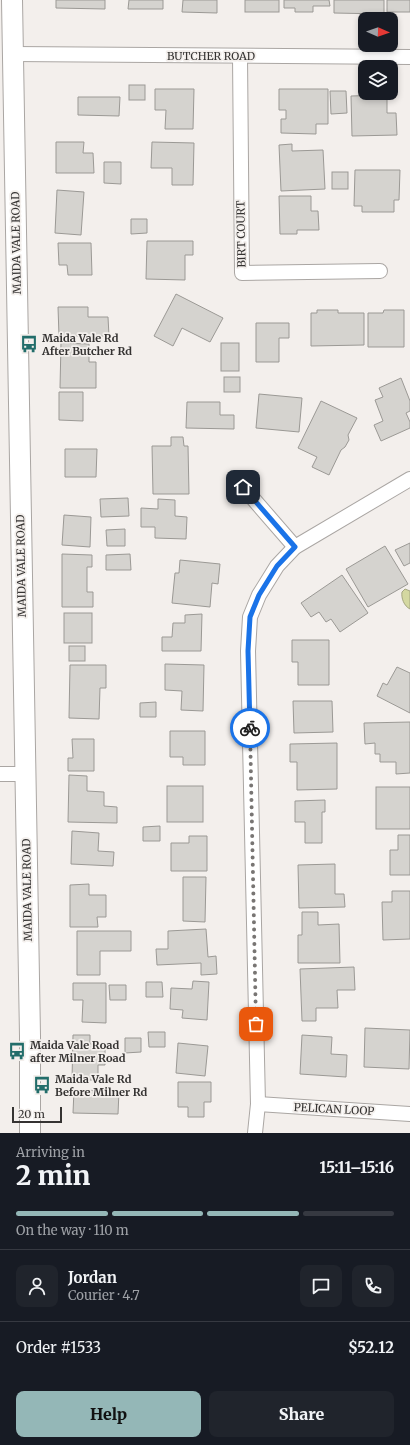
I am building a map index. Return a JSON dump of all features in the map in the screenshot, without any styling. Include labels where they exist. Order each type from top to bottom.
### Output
[{"type":"main road","name":"MAIDA VALE ROAD","points":[[12,0],[30,1028],[30,1133]]},
{"type":"street","name":"BUTCHER ROAD","points":[[13,54],[410,57]]},
{"type":"street","name":"BIRT COURT","points":[[240,56],[242,273],[380,271]]},
{"type":"street","points":[[255,1133],[258,1104],[248,659],[250,617],[259,595],[277,566],[295,547],[410,479]]},
{"type":"street","points":[[243,487],[295,547]]},
{"type":"street","points":[[0,774],[25,774]]},
{"type":"street","name":"PELICAN LOOP","points":[[258,1104],[410,1114]]},
{"type":"shaded area","points":[[405,589],[410,591],[410,609],[406,606],[403,599],[402,592]]},
{"type":"building","points":[[56,0],[105,0],[105,9],[56,8]]},
{"type":"building","points":[[129,0],[163,0],[163,9],[128,9]]},
{"type":"building","points":[[183,0],[217,0],[217,13],[182,12]]},
{"type":"building","points":[[245,0],[279,0],[279,12],[245,12]]},
{"type":"building","points":[[284,0],[329,0],[330,6],[313,6],[313,12],[295,12],[295,8],[284,8]]},
{"type":"building","points":[[334,0],[384,0],[384,12],[334,13]]},
{"type":"building","points":[[387,0],[410,0],[410,12],[387,12]]},
{"type":"building","points":[[129,85],[145,85],[145,100],[129,100]]},
{"type":"building","points":[[155,89],[194,89],[193,129],[165,129],[166,110],[155,110]]},
{"type":"building","points":[[279,89],[328,89],[328,124],[316,124],[316,134],[281,133],[281,119],[286,119],[286,110],[279,110]]},
{"type":"building","points":[[330,91],[346,91],[347,113],[331,114]]},
{"type":"building","points":[[351,96],[358,96],[358,100],[387,100],[387,113],[396,113],[397,135],[352,136]]},
{"type":"building","points":[[78,97],[120,97],[119,116],[78,115]]},
{"type":"building","points":[[56,142],[84,142],[83,153],[93,153],[94,173],[56,173]]},
{"type":"building","points":[[152,142],[194,143],[193,185],[172,185],[172,168],[151,168]]},
{"type":"building","points":[[292,144],[292,151],[323,150],[325,189],[281,191],[279,145]]},
{"type":"building","points":[[104,162],[121,162],[121,184],[104,183]]},
{"type":"building","points":[[355,170],[400,170],[399,200],[394,200],[394,212],[362,212],[362,206],[354,206]]},
{"type":"building","points":[[332,172],[348,172],[348,189],[332,189]]},
{"type":"building","points":[[57,190],[84,192],[81,235],[55,233]]},
{"type":"building","points":[[279,196],[311,196],[311,211],[318,211],[319,230],[297,230],[297,234],[280,234]]},
{"type":"building","points":[[131,219],[147,219],[147,233],[131,234]]},
{"type":"building","points":[[147,241],[193,241],[193,255],[185,255],[185,280],[146,279]]},
{"type":"building","points":[[58,243],[91,243],[92,275],[68,275],[67,265],[59,265]]},
{"type":"building","points":[[176,294],[223,318],[210,342],[182,328],[173,346],[154,336]]},
{"type":"building","points":[[58,307],[88,307],[88,317],[108,317],[109,336],[59,336]]},
{"type":"building","points":[[317,310],[338,310],[338,313],[364,313],[364,345],[311,346],[311,313],[317,313]]},
{"type":"building","points":[[384,310],[404,310],[404,347],[368,347],[368,313],[383,313]]},
{"type":"building","points":[[256,323],[289,323],[289,338],[279,338],[279,362],[256,362]]},
{"type":"building","points":[[61,343],[89,344],[89,362],[96,362],[96,388],[60,388]]},
{"type":"building","points":[[221,343],[239,343],[239,371],[221,371]]},
{"type":"building","points":[[224,377],[240,377],[240,392],[224,392]]},
{"type":"building","points":[[401,378],[410,401],[410,411],[406,413],[410,422],[410,428],[381,441],[374,425],[383,421],[375,400],[383,397],[379,388]]},
{"type":"building","points":[[59,392],[83,392],[83,421],[59,420]]},
{"type":"building","points":[[259,394],[302,398],[299,432],[256,428]]},
{"type":"building","points":[[321,401],[357,418],[348,435],[349,440],[345,447],[341,450],[329,475],[312,467],[317,457],[298,448]]},
{"type":"building","points":[[187,402],[220,402],[220,415],[234,415],[234,429],[186,428]]},
{"type":"building","points":[[171,437],[183,437],[184,446],[188,446],[189,494],[153,494],[152,446],[171,446]]},
{"type":"building","points":[[65,449],[97,449],[96,477],[65,477]]},
{"type":"building","points":[[128,498],[129,516],[101,517],[100,499]]},
{"type":"building","points":[[158,499],[175,500],[175,516],[187,517],[186,539],[155,538],[155,527],[141,527],[141,508],[158,509]]},
{"type":"building","points":[[64,515],[91,517],[90,547],[62,545]]},
{"type":"building","points":[[125,529],[125,546],[107,546],[106,530]]},
{"type":"building","points":[[410,543],[410,563],[404,566],[395,550]]},
{"type":"building","points":[[385,546],[408,584],[368,607],[346,569]]},
{"type":"building","points":[[62,554],[92,555],[92,567],[87,567],[87,592],[93,592],[93,607],[62,607]]},
{"type":"building","points":[[130,554],[131,570],[106,570],[106,555]]},
{"type":"building","points":[[180,560],[220,564],[218,584],[212,583],[210,607],[172,603],[175,573],[179,573]]},
{"type":"building","points":[[342,575],[368,613],[340,632],[331,619],[326,622],[319,612],[311,617],[301,603]]},
{"type":"building","points":[[64,613],[92,613],[92,643],[64,643]]},
{"type":"building","points":[[202,614],[201,651],[162,651],[162,637],[172,637],[173,623],[185,623],[185,615]]},
{"type":"building","points":[[292,640],[329,640],[329,685],[298,685],[298,662],[292,662]]},
{"type":"building","points":[[69,646],[85,646],[85,661],[69,661]]},
{"type":"building","points":[[165,664],[204,665],[203,711],[181,710],[182,691],[165,690]]},
{"type":"building","points":[[70,665],[106,665],[106,688],[100,688],[99,719],[69,718]]},
{"type":"building","points":[[397,667],[410,673],[410,713],[377,696],[383,683],[387,685]]},
{"type":"building","points":[[293,701],[332,701],[333,732],[294,733]]},
{"type":"building","points":[[156,702],[156,717],[140,717],[140,703]]},
{"type":"building","points":[[410,722],[410,773],[396,774],[396,762],[380,762],[380,754],[375,754],[375,743],[365,744],[364,723]]},
{"type":"building","points":[[170,731],[205,731],[205,765],[183,765],[183,757],[170,757]]},
{"type":"building","points":[[72,739],[94,739],[94,771],[68,771],[68,758],[73,758]]},
{"type":"building","points":[[337,743],[337,789],[297,790],[297,762],[290,762],[290,744]]},
{"type":"building","points":[[69,775],[87,776],[87,791],[104,792],[104,806],[117,807],[117,823],[68,822]]},
{"type":"building","points":[[167,786],[203,786],[203,822],[167,822]]},
{"type":"building","points":[[376,787],[410,787],[410,829],[376,829]]},
{"type":"building","points":[[325,800],[325,812],[322,812],[322,843],[305,843],[305,822],[295,822],[295,801]]},
{"type":"building","points":[[160,826],[160,841],[143,841],[143,827]]},
{"type":"building","points":[[72,831],[99,833],[98,851],[114,852],[113,866],[71,864]]},
{"type":"building","points":[[398,835],[410,835],[410,875],[390,875],[390,850],[398,850]]},
{"type":"building","points":[[189,836],[207,836],[207,871],[171,871],[171,843],[189,843]]},
{"type":"building","points":[[335,864],[335,894],[344,894],[345,907],[299,908],[298,865]]},
{"type":"building","points":[[183,877],[206,877],[205,922],[183,921]]},
{"type":"building","points":[[89,884],[89,895],[106,895],[106,917],[97,917],[98,927],[70,927],[70,885]]},
{"type":"building","points":[[392,891],[410,891],[410,939],[383,940],[382,902],[392,902]]},
{"type":"building","points":[[302,912],[318,912],[318,925],[339,924],[340,963],[298,963],[298,935],[302,935]]},
{"type":"building","points":[[206,929],[208,957],[216,956],[217,974],[201,975],[201,963],[157,965],[156,949],[168,949],[168,931]]},
{"type":"building","points":[[77,931],[131,931],[131,951],[100,951],[100,975],[77,975]]},
{"type":"building","points":[[354,967],[355,990],[337,990],[338,1008],[316,1008],[316,1021],[302,1021],[300,969]]},
{"type":"building","points":[[193,981],[209,982],[207,1020],[182,1018],[183,1010],[170,1009],[171,988],[192,989]]},
{"type":"building","points":[[146,982],[162,982],[163,997],[146,997]]},
{"type":"building","points":[[73,983],[106,983],[106,1023],[82,1022],[83,1000],[73,1000]]},
{"type":"building","points":[[109,985],[126,985],[126,1000],[110,1000]]},
{"type":"building","points":[[365,1028],[410,1030],[409,1069],[364,1067]]},
{"type":"building","points":[[148,1032],[165,1032],[165,1047],[149,1047]]},
{"type":"building","points":[[73,1035],[90,1035],[90,1044],[105,1044],[105,1065],[98,1065],[98,1080],[72,1080]]},
{"type":"building","points":[[302,1035],[332,1037],[331,1054],[347,1055],[346,1077],[300,1074]]},
{"type":"building","points":[[125,1038],[141,1038],[141,1052],[125,1053]]},
{"type":"building","points":[[178,1043],[208,1046],[205,1076],[176,1073]]},
{"type":"building","points":[[178,1082],[211,1082],[211,1102],[204,1102],[204,1117],[188,1117],[188,1107],[178,1107]]},
{"type":"building","points":[[74,1090],[119,1091],[118,1114],[73,1113]]},
{"type":"way so far","points":[[250,728],[256,1024]]},
{"type":"place","name":"Maida Vale Rd After Butcher Rd","points":[[29,344]]},
{"type":"place","name":"Maida Vale Road after Milner Road","points":[[17,1051]]},
{"type":"place","name":"Maida Vale Rd Before Milner Rd","points":[[42,1085]]},
{"type":"route","points":[[243,487],[295,547],[277,566],[259,595],[250,617],[248,651],[250,728]]}]
